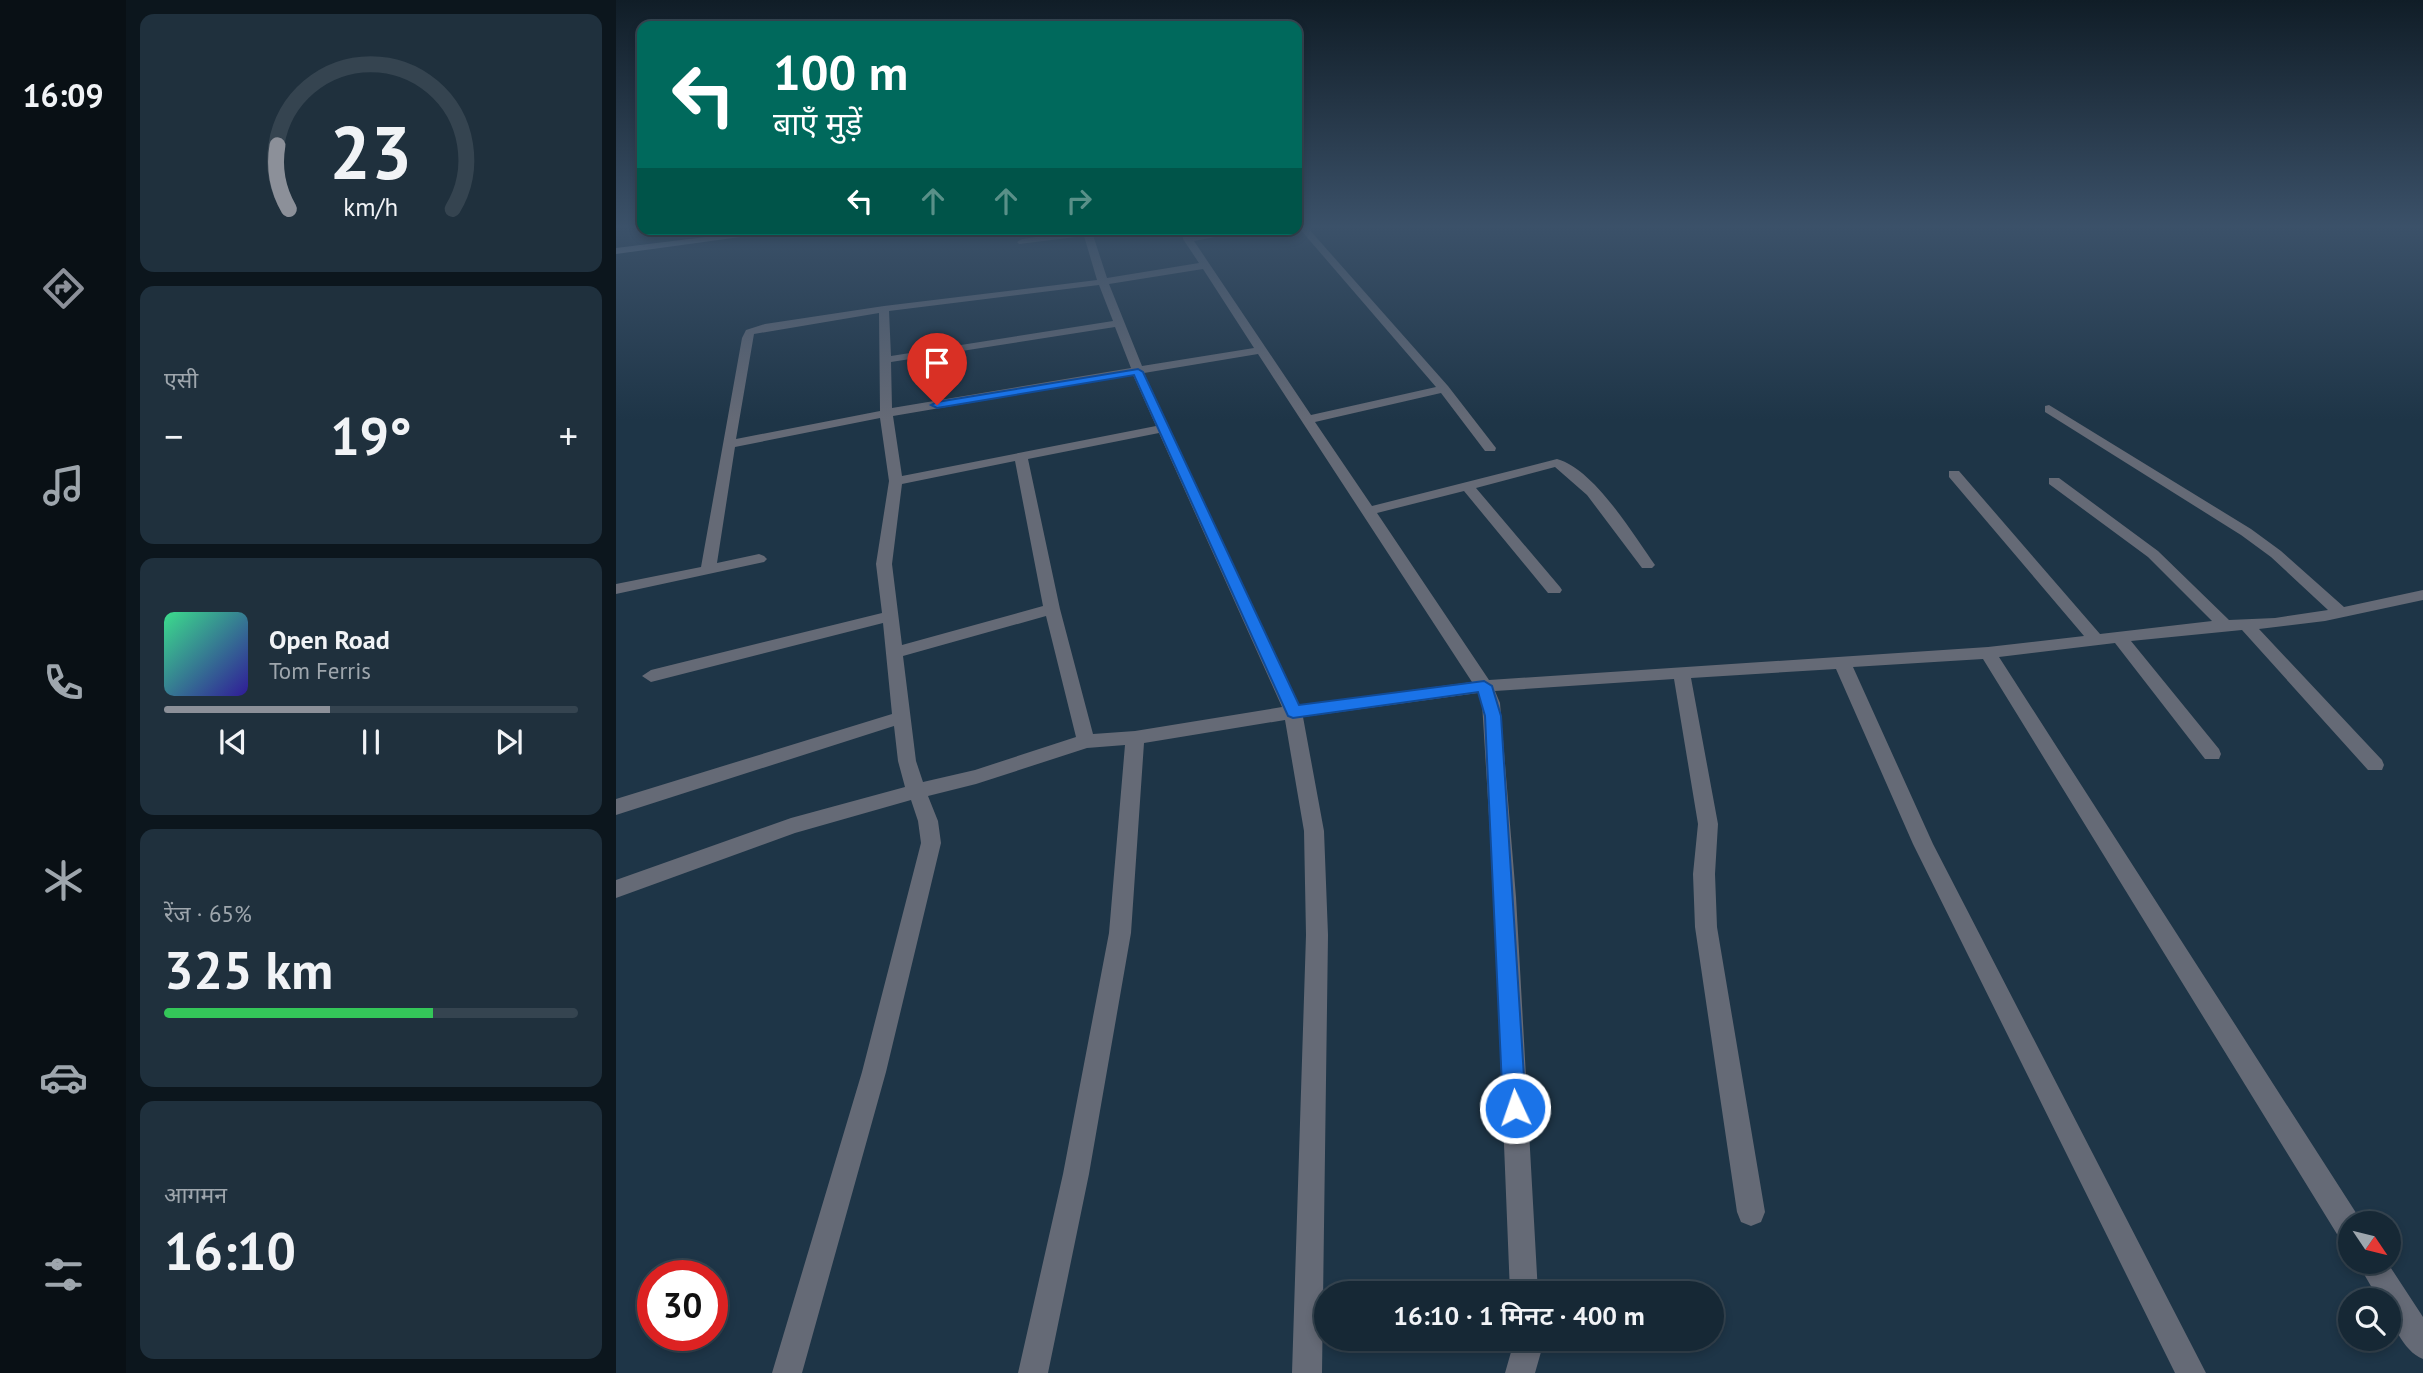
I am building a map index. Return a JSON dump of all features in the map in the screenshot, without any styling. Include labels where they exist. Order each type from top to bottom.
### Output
[{"type":"street","points":[[708,569],[750,332],[765,327],[884,309],[1021,292]]},
{"type":"street","points":[[1107,292],[1138,372],[1293,712],[1310,798],[1316,884],[1307,1373]]},
{"type":"street","points":[[1224,292],[1484,686],[1493,716],[1505,897],[1523,1281]]},
{"type":"street","points":[[1359,292],[1444,389],[1490,448]]},
{"type":"street","points":[[787,1373],[874,1072],[931,843],[931,825],[909,775],[889,616],[884,549],[896,481],[886,413],[884,309]]},
{"type":"street","points":[[885,360],[1119,323]]},
{"type":"street","points":[[729,444],[886,413],[1260,350]]},
{"type":"street","points":[[1307,420],[1444,389]]},
{"type":"street","points":[[2049,409],[2246,532],[2276,554],[2340,612]]},
{"type":"street","points":[[896,481],[1164,428]]},
{"type":"street","points":[[1021,456],[1052,609],[1086,741]]},
{"type":"street","points":[[1368,511],[1548,464],[1564,465],[1600,502],[1647,565]]},
{"type":"street","points":[[1954,474],[2096,640]]},
{"type":"street","points":[[2054,481],[2153,554],[2225,625]]},
{"type":"street","points":[[1467,485],[1554,590]]},
{"type":"street","points":[[616,589],[759,559]]},
{"type":"street","points":[[616,889],[801,823],[876,801],[976,777],[1086,741],[1135,738],[1293,712],[1484,686],[1988,653],[2225,625],[2248,626],[2340,612],[2423,595]]},
{"type":"street","points":[[893,653],[1052,609]]},
{"type":"street","points":[[651,676],[889,616]]},
{"type":"street","points":[[2248,626],[2375,765]]},
{"type":"street","points":[[2119,637],[2212,754]]},
{"type":"street","points":[[1988,653],[2339,1211]]},
{"type":"street","points":[[1843,664],[1923,844],[2191,1373]]},
{"type":"street","points":[[1682,674],[1708,824],[1704,886],[1706,926],[1751,1212]]},
{"type":"street","points":[[616,807],[900,718]]},
{"type":"street","points":[[1033,1373],[1076,1174],[1120,933],[1135,738]]},
{"type":"street","points":[[2379,1274],[2423,1344]]},
{"type":"street","points":[[1520,1373],[1526,1351]]},
{"type":"route","points":[[937,405],[1138,372],[1293,712],[1484,686],[1493,716],[1515,1108]]}]
